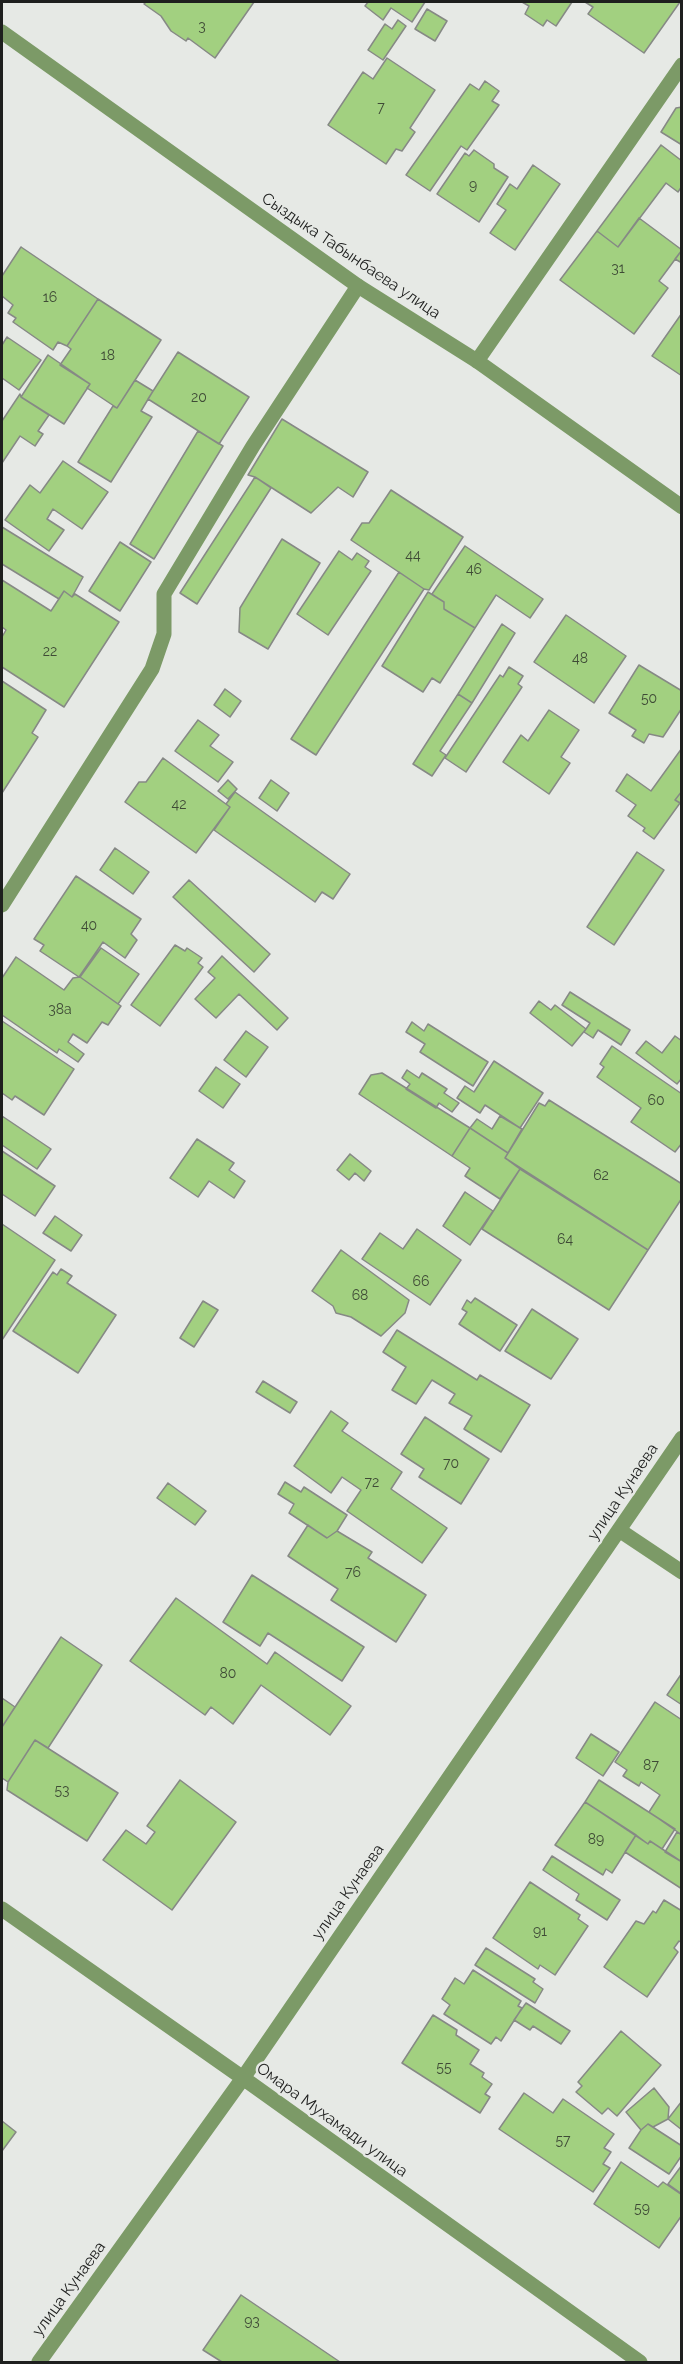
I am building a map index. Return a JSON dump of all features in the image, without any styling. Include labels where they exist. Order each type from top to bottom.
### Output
[{"type":"street","name":"Сыздыка Табынбаева улица","points":[[2,32],[358,286],[477,361],[681,507]]},
{"type":"street","points":[[477,361],[681,65]]},
{"type":"street","points":[[2,905],[152,669],[164,634],[164,594],[253,446],[358,286]]},
{"type":"street","name":"улица Кунаева","points":[[39,2362],[243,2078],[681,1438]]},
{"type":"street","points":[[620,1530],[681,1572]]},
{"type":"street","name":"Омара Мухамади улица","points":[[2,1909],[640,2362]]},
{"type":"building","points":[[146,2],[254,2],[215,58],[188,38],[186,41],[171,31],[161,16],[144,4]]},
{"type":"building","points":[[368,2],[425,2],[412,22],[391,8],[383,20],[365,6]]},
{"type":"building","points":[[522,2],[572,2],[556,26],[547,20],[543,26],[525,14],[529,6]]},
{"type":"building","points":[[585,2],[680,2],[644,53],[588,14],[593,7]]},
{"type":"building","points":[[427,9],[447,21],[435,41],[415,29]]},
{"type":"building","points":[[398,20],[406,26],[383,60],[368,50],[385,24],[392,29]]},
{"type":"building","points":[[387,58],[435,90],[410,128],[415,132],[402,151],[396,149],[386,164],[328,125],[363,72],[373,79]]},
{"type":"building","points":[[485,81],[499,91],[492,101],[499,105],[467,150],[461,146],[430,191],[406,175],[470,84],[479,90]]},
{"type":"building","points":[[682,107],[682,145],[661,132],[676,108]]},
{"type":"building","points":[[661,145],[682,161],[682,186],[678,192],[666,183],[618,247],[597,231]]},
{"type":"building","points":[[474,150],[508,177],[479,222],[437,194],[465,153],[469,156]]},
{"type":"building","points":[[533,165],[560,184],[515,250],[490,233],[506,210],[497,204],[510,184],[517,189]]},
{"type":"building","points":[[639,218],[682,250],[659,281],[668,288],[634,334],[560,280],[597,231],[618,247]]},
{"type":"building","points":[[21,247],[98,299],[67,346],[58,342],[53,350],[13,322],[16,318],[8,313],[13,305],[2,296],[2,276]]},
{"type":"building","points":[[682,250],[682,263],[675,259]]},
{"type":"building","points":[[98,299],[161,340],[117,408],[87,388],[90,384],[60,365],[71,349],[67,346]]},
{"type":"building","points":[[682,313],[682,376],[652,356]]},
{"type":"building","points":[[7,337],[41,360],[19,390],[2,378],[2,345]]},
{"type":"building","points":[[178,352],[249,397],[219,444],[148,399]]},
{"type":"building","points":[[48,355],[90,384],[64,424],[21,397]]},
{"type":"building","points":[[135,380],[153,391],[141,411],[152,417],[111,482],[78,462],[113,406],[117,408]]},
{"type":"building","points":[[20,394],[21,397],[49,415],[38,431],[43,434],[35,446],[20,436],[2,463],[2,421]]},
{"type":"building","points":[[282,419],[368,472],[353,497],[338,487],[311,513],[255,477],[248,475]]},
{"type":"building","points":[[198,431],[223,446],[154,559],[130,544]]},
{"type":"building","points":[[63,461],[108,492],[82,529],[53,509],[47,519],[64,530],[49,551],[5,520],[30,485],[40,493]]},
{"type":"building","points":[[255,477],[271,488],[197,604],[180,593]]},
{"type":"building","points":[[391,490],[463,537],[429,590],[424,589],[351,540],[362,523],[369,523]]},
{"type":"building","points":[[2,527],[83,577],[72,597],[64,591],[59,599],[2,564]]},
{"type":"building","points":[[282,539],[320,563],[268,649],[239,632],[240,608]]},
{"type":"building","points":[[120,542],[151,562],[120,611],[89,591]]},
{"type":"building","points":[[465,546],[543,599],[530,618],[496,595],[475,628],[444,609],[444,602],[432,594]]},
{"type":"building","points":[[339,551],[352,560],[357,553],[369,561],[365,567],[371,571],[328,635],[297,614]]},
{"type":"building","points":[[399,572],[424,589],[316,755],[291,739]]},
{"type":"building","points":[[2,580],[51,611],[64,591],[72,597],[75,594],[119,622],[64,707],[2,667],[2,637],[6,630],[2,627]]},
{"type":"building","points":[[428,592],[444,602],[444,609],[475,628],[440,683],[432,678],[423,692],[382,666]]},
{"type":"building","points":[[566,615],[626,656],[594,703],[534,662]]},
{"type":"building","points":[[502,624],[515,633],[472,703],[458,694]]},
{"type":"building","points":[[639,665],[682,691],[682,708],[663,737],[649,734],[644,743],[632,736],[636,730],[609,713]]},
{"type":"building","points":[[509,667],[523,676],[518,684],[522,687],[466,772],[445,758],[500,675],[503,677]]},
{"type":"building","points":[[2,681],[46,710],[32,733],[38,737],[2,793]]},
{"type":"building","points":[[225,689],[241,701],[230,717],[214,705]]},
{"type":"building","points":[[458,694],[472,703],[440,751],[446,755],[432,776],[413,764]]},
{"type":"building","points":[[549,710],[579,730],[561,757],[570,763],[549,794],[503,762],[521,735],[528,741]]},
{"type":"building","points":[[198,720],[219,735],[210,746],[233,762],[218,782],[175,751]]},
{"type":"building","points":[[682,748],[682,791],[675,800],[680,803],[654,839],[643,831],[645,828],[628,816],[636,805],[616,791],[627,774],[651,791]]},
{"type":"building","points":[[163,758],[230,807],[196,853],[125,802],[139,782],[146,782]]},
{"type":"building","points":[[228,780],[237,789],[228,799],[218,791]]},
{"type":"building","points":[[271,780],[289,793],[277,811],[259,798]]},
{"type":"building","points":[[682,791],[682,804],[675,800]]},
{"type":"building","points":[[235,792],[350,874],[333,899],[322,892],[315,902],[214,830],[230,807],[226,804]]},
{"type":"building","points":[[115,848],[149,872],[133,894],[100,870]]},
{"type":"building","points":[[637,852],[664,870],[614,945],[587,927]]},
{"type":"building","points":[[76,876],[141,919],[131,934],[137,940],[125,958],[103,942],[79,977],[40,951],[44,945],[34,939]]},
{"type":"building","points":[[189,880],[270,954],[254,972],[173,897]]},
{"type":"building","points":[[175,945],[185,951],[187,948],[202,958],[198,963],[203,967],[160,1026],[131,1005]]},
{"type":"building","points":[[101,948],[139,974],[118,1004],[80,977]]},
{"type":"building","points":[[222,956],[288,1018],[277,1030],[239,994],[216,1018],[195,999],[215,978],[208,972]]},
{"type":"building","points":[[16,957],[64,990],[73,978],[80,977],[121,1006],[108,1025],[102,1022],[87,1043],[73,1034],[68,1042],[84,1054],[78,1062],[59,1049],[57,1053],[2,1015],[2,978]]},
{"type":"building","points":[[570,992],[630,1030],[621,1045],[598,1030],[593,1038],[584,1032],[590,1023],[562,1005]]},
{"type":"building","points":[[539,1001],[551,1010],[555,1005],[586,1029],[572,1046],[530,1013]]},
{"type":"building","points":[[2,1021],[74,1069],[44,1115],[15,1096],[12,1100],[2,1093]]},
{"type":"building","points":[[412,1022],[424,1031],[428,1024],[488,1062],[473,1086],[420,1052],[425,1044],[406,1032]]},
{"type":"building","points":[[246,1031],[268,1047],[246,1077],[224,1060]]},
{"type":"building","points":[[675,1036],[682,1041],[682,1078],[677,1084],[636,1053],[646,1041],[662,1053]]},
{"type":"building","points":[[612,1046],[682,1094],[682,1143],[675,1152],[631,1122],[641,1108],[597,1077],[604,1067],[600,1064]]},
{"type":"building","points":[[494,1061],[543,1093],[520,1128],[485,1105],[480,1113],[457,1098],[465,1086],[474,1092]]},
{"type":"building","points":[[216,1067],[240,1084],[223,1108],[199,1091]]},
{"type":"building","points":[[407,1070],[419,1078],[422,1073],[447,1089],[444,1093],[459,1103],[452,1112],[439,1103],[436,1108],[406,1089],[410,1084],[402,1078]]},
{"type":"building","points":[[382,1073],[470,1128],[452,1156],[359,1094],[371,1075]]},
{"type":"building","points":[[549,1100],[682,1184],[682,1198],[648,1250],[505,1158],[539,1103],[545,1106]]},
{"type":"building","points":[[2,1116],[51,1149],[37,1169],[2,1145]]},
{"type":"building","points":[[500,1116],[522,1129],[508,1153],[470,1128],[477,1119],[492,1129]]},
{"type":"building","points":[[470,1128],[508,1153],[505,1158],[520,1169],[500,1199],[465,1176],[470,1168],[452,1156]]},
{"type":"building","points":[[197,1139],[234,1163],[229,1170],[245,1181],[234,1198],[209,1181],[198,1197],[170,1178]]},
{"type":"building","points":[[2,1151],[55,1186],[35,1216],[2,1194]]},
{"type":"building","points":[[350,1154],[371,1171],[364,1181],[355,1173],[349,1180],[337,1170]]},
{"type":"building","points":[[520,1169],[648,1250],[609,1310],[482,1229]]},
{"type":"building","points":[[465,1192],[493,1211],[470,1245],[443,1226]]},
{"type":"building","points":[[55,1216],[82,1235],[71,1251],[43,1233]]},
{"type":"building","points":[[2,1224],[55,1260],[2,1340]]},
{"type":"building","points":[[417,1229],[461,1260],[430,1305],[362,1259],[380,1233],[403,1249]]},
{"type":"building","points":[[341,1250],[409,1300],[405,1313],[381,1336],[351,1317],[336,1313],[333,1306],[312,1291]]},
{"type":"building","points":[[61,1269],[72,1276],[67,1283],[116,1315],[78,1373],[13,1331],[53,1272],[57,1275]]},
{"type":"building","points":[[475,1298],[517,1325],[500,1351],[459,1324],[467,1312],[462,1309],[467,1300],[471,1303]]},
{"type":"building","points":[[203,1301],[218,1310],[194,1347],[180,1338]]},
{"type":"building","points":[[532,1309],[578,1339],[551,1379],[505,1351]]},
{"type":"building","points":[[397,1330],[477,1380],[480,1375],[530,1405],[501,1452],[464,1429],[472,1416],[449,1403],[455,1394],[432,1380],[416,1404],[392,1390],[406,1367],[383,1352]]},
{"type":"building","points":[[263,1381],[297,1402],[290,1413],[256,1392]]},
{"type":"building","points":[[331,1411],[348,1423],[342,1431],[402,1472],[391,1489],[447,1528],[422,1563],[347,1511],[361,1490],[342,1477],[331,1493],[294,1466]]},
{"type":"building","points":[[425,1417],[489,1459],[461,1504],[419,1477],[424,1469],[401,1454]]},
{"type":"building","points":[[285,1482],[301,1492],[304,1487],[347,1515],[337,1531],[327,1538],[289,1513],[294,1504],[278,1494]]},
{"type":"building","points":[[168,1483],[206,1511],[195,1525],[157,1498]]},
{"type":"building","points":[[308,1525],[327,1538],[337,1531],[372,1552],[368,1558],[426,1595],[396,1642],[331,1600],[338,1589],[288,1556]]},
{"type":"building","points":[[252,1575],[364,1647],[342,1681],[268,1633],[260,1646],[223,1622]]},
{"type":"building","points":[[176,1598],[267,1664],[275,1652],[351,1706],[330,1735],[261,1685],[233,1724],[211,1707],[205,1715],[130,1661]]},
{"type":"building","points":[[61,1637],[102,1665],[48,1748],[35,1740],[8,1782],[2,1778],[2,1727]]},
{"type":"building","points":[[682,1673],[682,1705],[667,1695]]},
{"type":"building","points":[[2,1698],[15,1707],[2,1727]]},
{"type":"building","points":[[655,1702],[682,1720],[682,1835],[649,1812],[660,1795],[641,1782],[639,1786],[623,1776],[627,1770],[615,1762]]},
{"type":"building","points":[[591,1734],[619,1752],[603,1776],[576,1758]]},
{"type":"building","points":[[35,1740],[118,1793],[87,1841],[7,1790],[8,1782]]},
{"type":"building","points":[[180,1780],[236,1822],[172,1910],[103,1860],[126,1830],[146,1844],[155,1832],[147,1826]]},
{"type":"building","points":[[599,1780],[675,1829],[662,1849],[650,1841],[648,1844],[585,1802]]},
{"type":"building","points":[[585,1802],[636,1835],[612,1873],[606,1869],[603,1875],[555,1845]]},
{"type":"building","points":[[677,1832],[682,1835],[682,1862],[665,1852]]},
{"type":"building","points":[[636,1835],[648,1844],[650,1841],[682,1862],[682,1889],[625,1852]]},
{"type":"building","points":[[552,1856],[620,1900],[607,1920],[576,1900],[579,1894],[543,1870]]},
{"type":"building","points":[[530,1882],[580,1915],[578,1919],[588,1926],[555,1975],[540,1965],[538,1969],[493,1938]]},
{"type":"building","points":[[664,1900],[682,1911],[682,1943],[679,1941],[674,1948],[678,1952],[647,1997],[604,1967],[636,1921],[644,1924],[653,1911],[656,1913]]},
{"type":"building","points":[[486,1948],[535,1979],[533,1982],[543,1989],[535,2003],[475,1965]]},
{"type":"building","points":[[473,1970],[521,2001],[518,2006],[522,2008],[501,2041],[496,2037],[491,2044],[444,2014],[450,2005],[442,1999],[455,1978],[464,1984]]},
{"type":"building","points":[[526,2003],[570,2031],[561,2044],[533,2026],[530,2030],[514,2020]]},
{"type":"building","points":[[433,2015],[457,2030],[456,2035],[479,2050],[470,2064],[484,2073],[482,2077],[492,2084],[485,2094],[490,2097],[480,2113],[402,2063]]},
{"type":"building","points":[[621,2031],[661,2065],[617,2116],[608,2108],[602,2114],[576,2092],[582,2086],[578,2082]]},
{"type":"building","points":[[654,2088],[669,2107],[668,2119],[653,2127],[648,2124],[641,2130],[626,2112]]},
{"type":"building","points":[[524,2093],[553,2113],[563,2099],[614,2134],[604,2148],[611,2152],[603,2164],[610,2168],[593,2192],[499,2129]]},
{"type":"building","points":[[682,2101],[682,2130],[668,2119]]},
{"type":"building","points":[[2,2121],[16,2132],[2,2151]]},
{"type":"building","points":[[648,2124],[682,2146],[682,2155],[669,2174],[629,2148]]},
{"type":"building","points":[[621,2162],[658,2187],[663,2182],[682,2195],[682,2215],[659,2248],[594,2204]]},
{"type":"building","points":[[682,2165],[682,2194],[668,2184]]},
{"type":"building","points":[[241,2295],[340,2362],[222,2362],[203,2350]]}]
